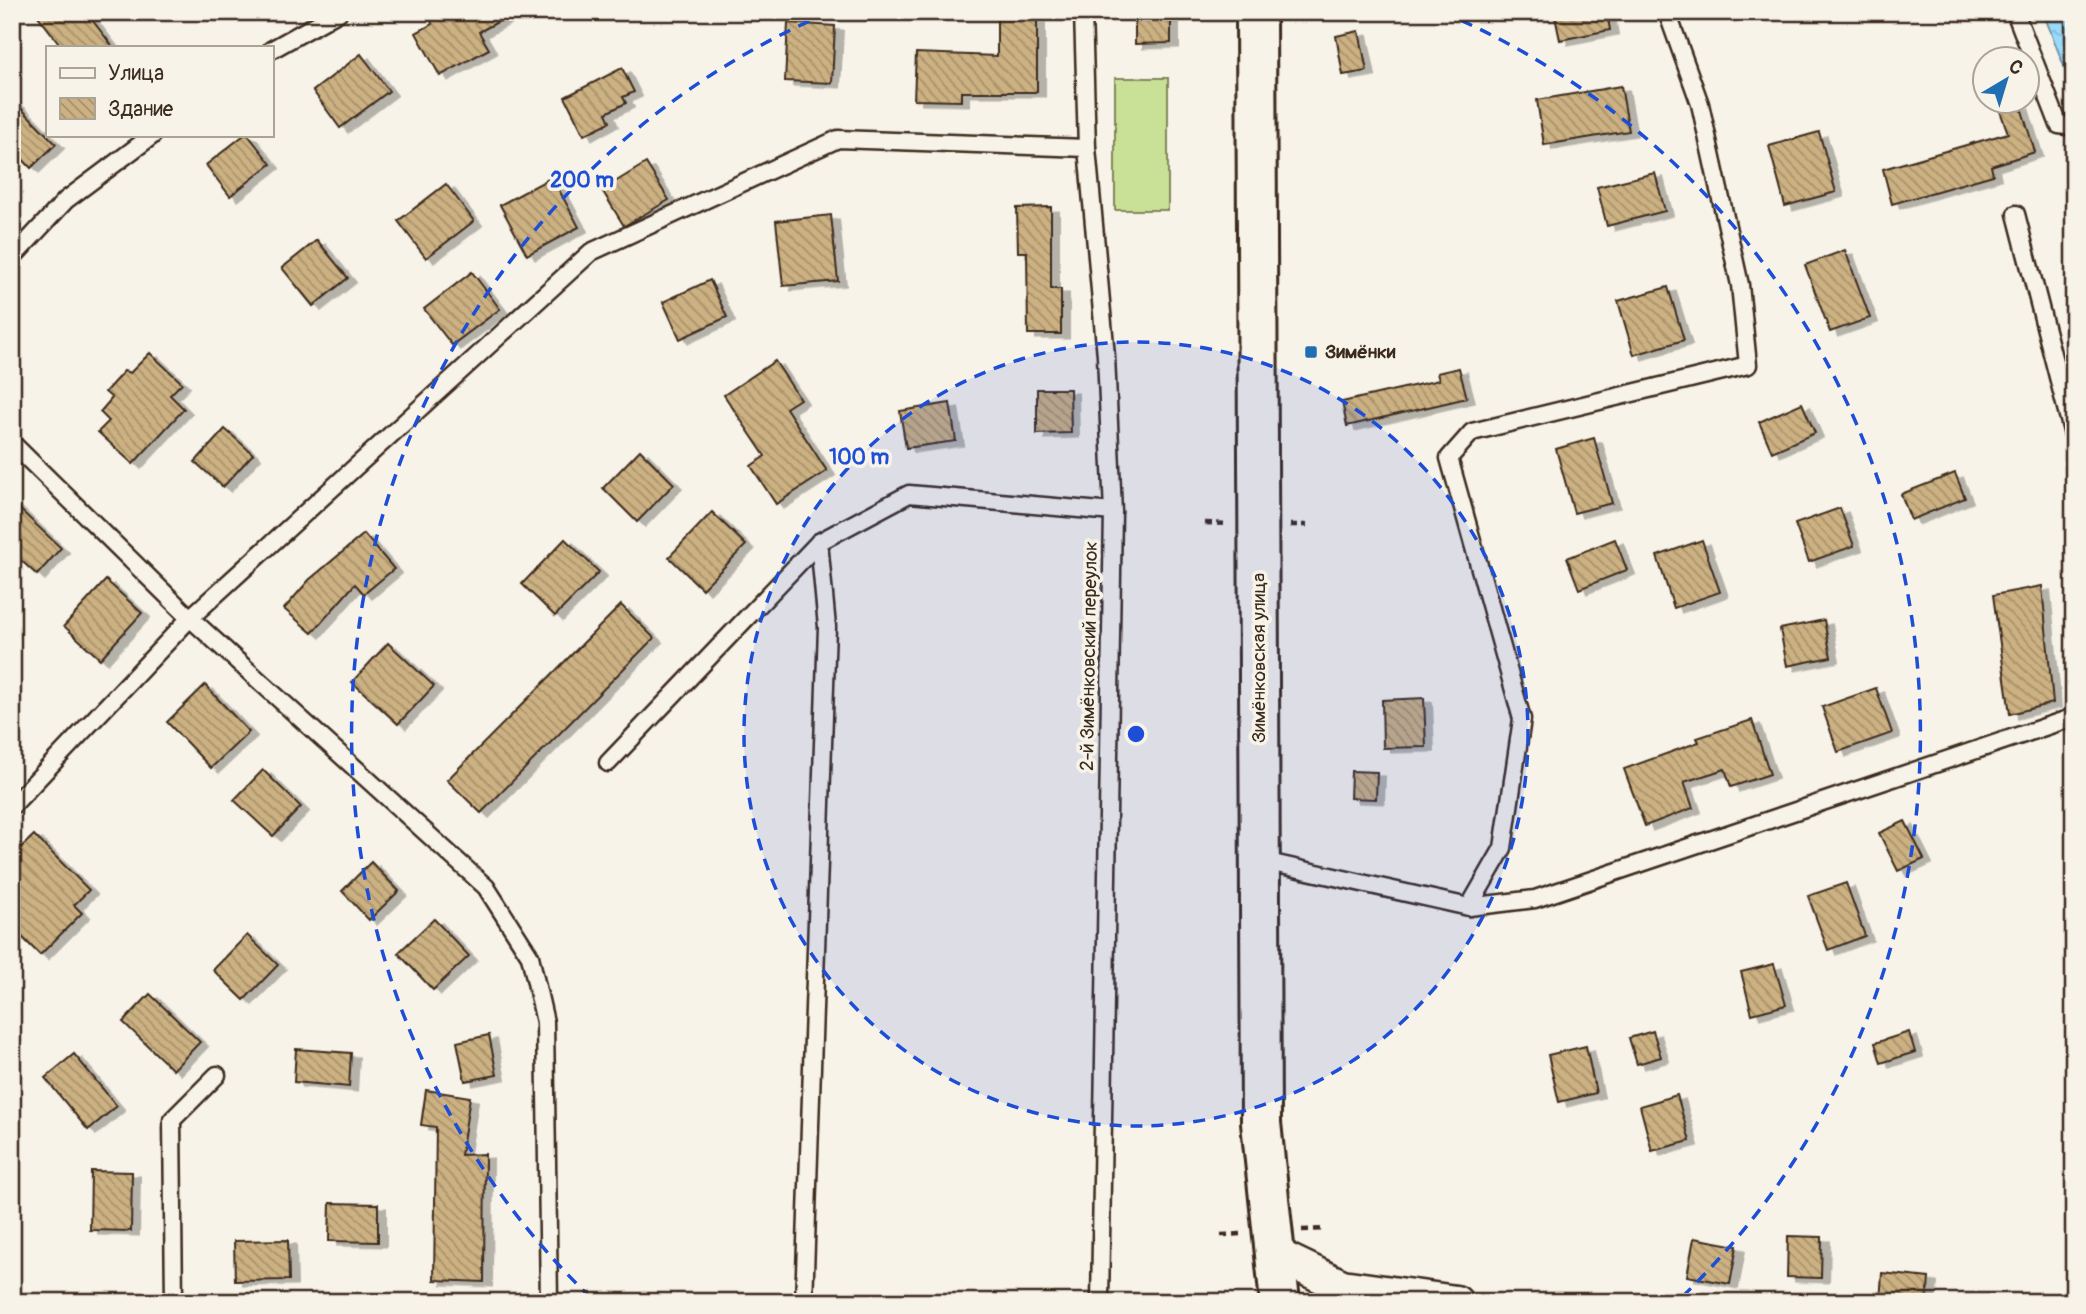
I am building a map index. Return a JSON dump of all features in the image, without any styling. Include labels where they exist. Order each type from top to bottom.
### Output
[{"type":"main road","name":"Зимёнковская улица","points":[[1256,12],[1261,1123],[1278,1302]]},
{"type":"street","points":[[1275,1254],[1342,1286],[1456,1302]]},
{"type":"lane","points":[[273,49],[339,12]]},
{"type":"lane","name":"2-й Зимёнковский переулок","points":[[1083,12],[1087,148],[1106,356],[1113,512],[1100,1302]]},
{"type":"lane","points":[[1469,907],[1503,848],[1522,719],[1449,458],[1472,432],[1748,365],[1740,285],[1700,104],[1667,12]]},
{"type":"lane","points":[[2015,12],[2059,125],[2074,127]]},
{"type":"lane","points":[[12,258],[66,200],[152,136]]},
{"type":"lane","points":[[12,806],[190,618],[591,251],[838,139],[1087,148]]},
{"type":"lane","points":[[2017,214],[2074,439]]},
{"type":"lane","points":[[12,443],[190,618],[486,887],[530,956],[545,1023],[549,1302]]},
{"type":"lane","points":[[608,763],[819,541],[909,494],[1113,512]]},
{"type":"lane","points":[[804,1302],[827,627],[819,541]]},
{"type":"lane","points":[[1259,860],[1469,907],[1535,899],[2074,717]]},
{"type":"lane","points":[[174,1302],[172,1120],[216,1075]]},
{"type":"green space","points":[[1115,78],[1168,78],[1168,210],[1115,210]]},
{"type":"water","points":[[2043,12],[2074,12],[2074,92]]},
{"type":"building","points":[[35,12],[86,12],[112,46],[61,46]]},
{"type":"building","points":[[429,12],[516,12],[479,32],[489,49],[440,76],[416,33],[432,24]]},
{"type":"building","points":[[1135,12],[1171,12],[1171,43],[1135,44]]},
{"type":"building","points":[[1554,12],[1607,12],[1610,30],[1560,40]]},
{"type":"building","points":[[997,19],[1037,19],[1037,92],[961,92],[961,101],[914,100],[916,53],[997,56]]},
{"type":"building","points":[[788,23],[835,26],[832,83],[785,81]]},
{"type":"building","points":[[1359,31],[1367,71],[1343,75],[1336,36]]},
{"type":"building","points":[[361,54],[389,91],[340,128],[313,91]]},
{"type":"building","points":[[622,68],[634,92],[623,97],[626,103],[606,113],[610,122],[584,135],[565,97]]},
{"type":"building","points":[[1621,86],[1629,131],[1544,145],[1537,100]]},
{"type":"building","points":[[12,99],[56,144],[31,168],[12,148]]},
{"type":"building","points":[[2002,116],[2024,116],[2035,152],[1991,166],[1993,175],[1892,204],[1883,169],[2008,133]]},
{"type":"building","points":[[1819,132],[1836,192],[1785,206],[1769,146]]},
{"type":"building","points":[[243,136],[249,136],[271,164],[230,196],[206,165]]},
{"type":"building","points":[[646,163],[669,200],[624,226],[602,190]]},
{"type":"building","points":[[1655,173],[1665,211],[1607,226],[1597,187]]},
{"type":"building","points":[[552,177],[579,227],[527,255],[500,205]]},
{"type":"building","points":[[446,184],[474,221],[426,258],[398,221]]},
{"type":"building","points":[[1051,207],[1051,289],[1061,289],[1061,334],[1028,334],[1027,252],[1018,252],[1017,208]]},
{"type":"building","points":[[831,215],[838,281],[783,286],[776,221]]},
{"type":"building","points":[[317,240],[348,278],[313,306],[282,268]]},
{"type":"building","points":[[1845,250],[1870,318],[1830,332],[1805,265]]},
{"type":"building","points":[[472,272],[500,309],[452,345],[424,309]]},
{"type":"building","points":[[710,280],[727,317],[680,339],[663,302]]},
{"type":"building","points":[[1668,287],[1684,340],[1634,355],[1618,301]]},
{"type":"building","points":[[150,353],[182,383],[170,395],[184,409],[133,464],[98,432],[109,421],[100,412],[112,398],[105,392],[124,371],[130,373]]},
{"type":"building","points":[[775,361],[800,399],[786,408],[827,471],[776,504],[751,466],[765,456],[724,395]]},
{"type":"building","points":[[1459,368],[1467,398],[1347,426],[1342,402],[1439,380],[1437,373]]},
{"type":"building","points":[[1037,389],[1070,389],[1071,433],[1037,434]]},
{"type":"building","points":[[950,403],[956,441],[906,448],[900,411]]},
{"type":"building","points":[[1802,403],[1815,433],[1772,452],[1759,422]]},
{"type":"building","points":[[225,429],[253,454],[223,487],[195,462]]},
{"type":"building","points":[[1594,438],[1612,503],[1574,513],[1556,449]]},
{"type":"building","points":[[640,450],[674,484],[637,522],[603,488]]},
{"type":"building","points":[[1955,473],[1965,498],[1911,520],[1901,494]]},
{"type":"building","points":[[12,502],[61,548],[37,575],[12,552]]},
{"type":"building","points":[[1840,508],[1854,546],[1809,562],[1795,524]]},
{"type":"building","points":[[712,512],[746,545],[702,589],[669,557]]},
{"type":"building","points":[[364,534],[394,569],[364,594],[355,584],[312,633],[284,609],[309,580]]},
{"type":"building","points":[[565,539],[599,572],[555,616],[522,584]]},
{"type":"building","points":[[1615,539],[1627,570],[1579,589],[1567,558]]},
{"type":"building","points":[[1702,540],[1720,592],[1674,608],[1657,556]]},
{"type":"building","points":[[106,580],[142,613],[100,659],[64,626]]},
{"type":"building","points":[[2042,586],[2053,703],[2010,714],[1993,595]]},
{"type":"building","points":[[621,605],[654,638],[481,813],[447,780]]},
{"type":"building","points":[[1824,620],[1831,657],[1787,666],[1780,629]]},
{"type":"building","points":[[388,643],[434,686],[398,724],[352,682]]},
{"type":"building","points":[[205,685],[249,732],[211,768],[167,722]]},
{"type":"building","points":[[1876,688],[1892,733],[1838,752],[1822,707]]},
{"type":"building","points":[[1424,698],[1426,747],[1383,748],[1382,700]]},
{"type":"building","points":[[1752,720],[1770,774],[1731,787],[1725,769],[1684,782],[1693,808],[1645,826],[1624,769],[1699,742],[1697,738]]},
{"type":"building","points":[[263,770],[301,807],[273,836],[234,800]]},
{"type":"building","points":[[1351,771],[1377,772],[1376,799],[1350,798]]},
{"type":"building","points":[[1905,821],[1924,859],[1898,871],[1879,833]]},
{"type":"building","points":[[34,835],[89,890],[74,905],[82,913],[40,955],[12,927],[12,856]]},
{"type":"building","points":[[371,862],[399,891],[369,920],[342,891]]},
{"type":"building","points":[[1846,883],[1865,936],[1828,950],[1808,896]]},
{"type":"building","points":[[434,919],[469,956],[433,990],[398,953]]},
{"type":"building","points":[[247,935],[278,965],[244,1000],[213,970]]},
{"type":"building","points":[[1774,964],[1786,1005],[1752,1014],[1741,972]]},
{"type":"building","points":[[150,994],[200,1042],[173,1070],[123,1022]]},
{"type":"building","points":[[1653,1031],[1661,1057],[1637,1064],[1629,1038]]},
{"type":"building","points":[[1909,1032],[1915,1052],[1881,1063],[1875,1043]]},
{"type":"building","points":[[489,1035],[497,1075],[465,1081],[457,1042]]},
{"type":"building","points":[[1586,1046],[1596,1093],[1559,1102],[1548,1055]]},
{"type":"building","points":[[296,1049],[351,1053],[349,1087],[294,1082]]},
{"type":"building","points":[[74,1054],[117,1106],[88,1130],[45,1078]]},
{"type":"building","points":[[426,1090],[470,1097],[461,1155],[485,1154],[484,1282],[434,1280],[436,1127],[421,1125]]},
{"type":"building","points":[[1677,1095],[1690,1141],[1652,1151],[1640,1106]]},
{"type":"building","points":[[91,1171],[132,1172],[131,1231],[90,1230]]},
{"type":"building","points":[[330,1203],[378,1204],[378,1242],[329,1241]]},
{"type":"building","points":[[1788,1236],[1822,1237],[1821,1278],[1787,1277]]},
{"type":"building","points":[[1694,1238],[1737,1246],[1730,1284],[1687,1276]]},
{"type":"building","points":[[288,1240],[289,1280],[235,1281],[234,1241]]},
{"type":"building","points":[[1882,1273],[1929,1278],[1927,1302],[1880,1302]]},
{"type":"place","name":"Зимёнки","points":[[1311,352]]}]
